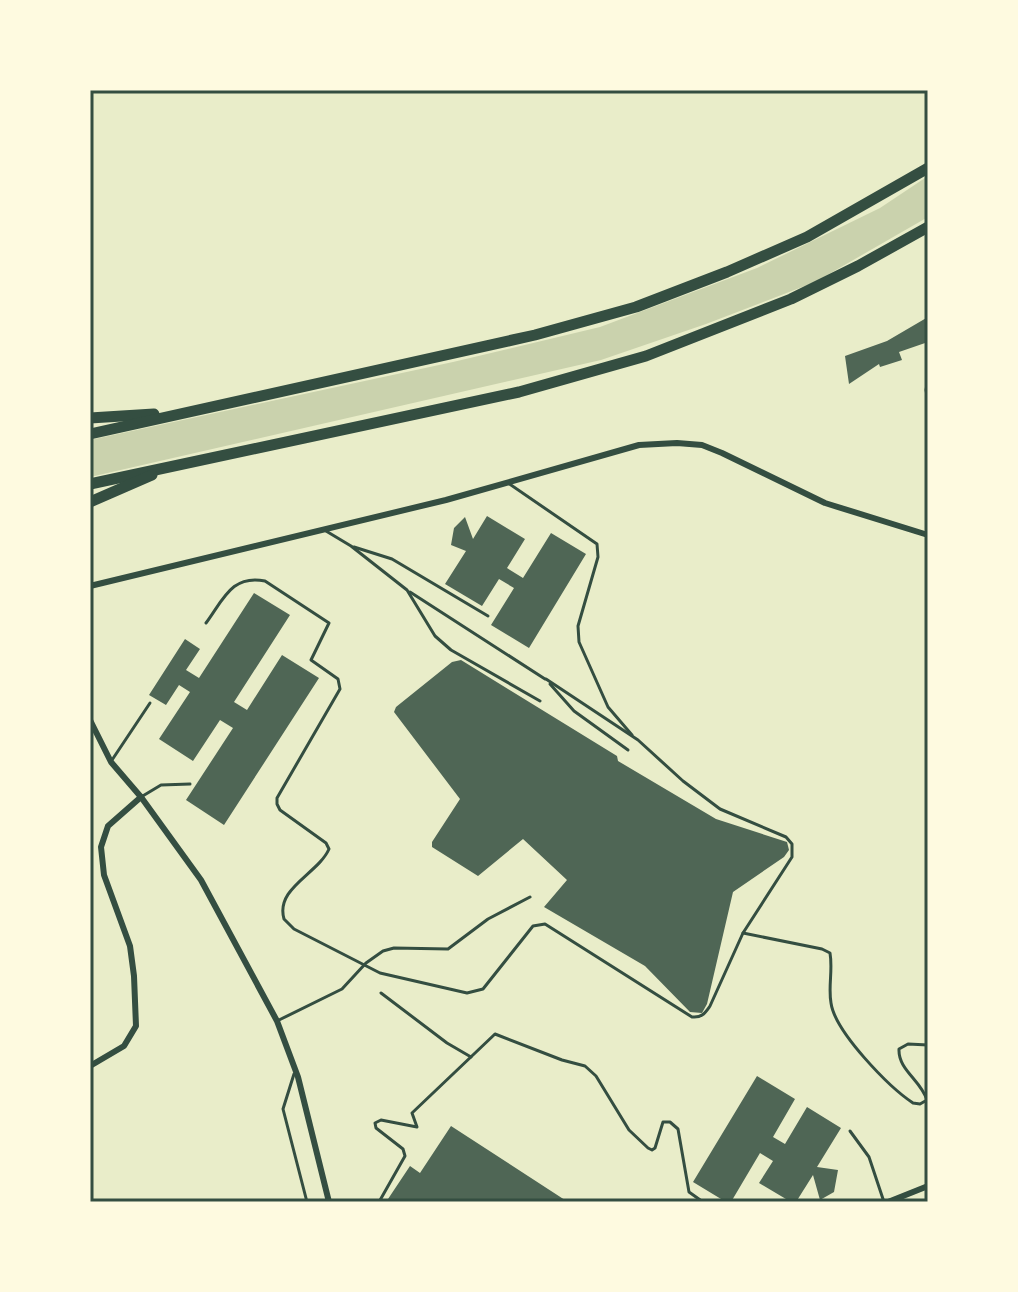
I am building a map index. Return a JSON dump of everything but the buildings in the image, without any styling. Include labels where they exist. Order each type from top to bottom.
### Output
[{"type":"highway","points":[[90,434],[535,335],[636,307],[807,237],[928,168]]},
{"type":"highway","points":[[90,484],[519,392],[646,356],[791,299],[928,227]]},
{"type":"highway","points":[[90,418],[186,413]]},
{"type":"highway","points":[[90,502],[186,462]]},
{"type":"street","points":[[90,586],[326,531],[639,445],[702,445],[825,503],[928,535]]},
{"type":"street","points":[[90,720],[111,762],[141,797],[201,880],[277,1021],[296,1070],[329,1202]]},
{"type":"street","points":[[90,1066],[124,1046],[136,1026],[130,946],[107,883],[101,847],[108,826],[141,797]]},
{"type":"street","points":[[886,1202],[928,1186]]},
{"type":"lane","points":[[928,379],[928,401]]},
{"type":"lane","points":[[206,623],[234,585],[254,579],[265,581],[329,623],[311,660],[338,679],[340,689],[277,798],[280,810],[326,843],[329,849],[286,896],[282,913],[294,929],[380,973],[467,993],[483,989],[533,926],[545,924],[692,1017],[704,1015],[743,933],[792,857],[792,844],[786,837],[720,809],[683,781],[638,740],[608,707],[579,642],[578,626],[598,557],[597,544],[508,483]]},
{"type":"lane","points":[[326,531],[351,546],[407,590],[638,740]]},
{"type":"lane","points":[[351,546],[392,559],[488,616]]},
{"type":"lane","points":[[407,590],[435,636],[451,650],[540,701]]},
{"type":"lane","points":[[546,679],[574,711],[628,750]]},
{"type":"lane","points":[[111,762],[150,703]]},
{"type":"lane","points":[[141,797],[161,785],[190,784]]},
{"type":"lane","points":[[277,1021],[342,989],[364,965],[383,951],[394,948],[448,949],[488,919],[530,897]]},
{"type":"lane","points":[[743,933],[830,953],[831,1003],[836,1019],[879,1074],[913,1103],[920,1104],[927,1100],[919,1082],[899,1058],[899,1049],[918,1043],[928,1045]]},
{"type":"lane","points":[[381,993],[447,1043],[471,1057]]},
{"type":"lane","points":[[379,1202],[405,1156],[403,1149],[376,1128],[375,1123],[381,1120],[417,1127],[412,1113],[495,1034],[585,1066],[596,1076],[629,1130],[648,1148],[655,1148],[663,1122],[670,1122],[678,1129],[689,1192],[703,1202]]},
{"type":"lane","points":[[296,1070],[283,1109],[307,1202]]},
{"type":"lane","points":[[850,1131],[869,1157],[886,1202]]},
{"type":"green space","points":[[928,176],[928,217],[815,282],[706,324],[601,360],[90,477],[90,440],[600,327],[757,268],[880,208]]}]
